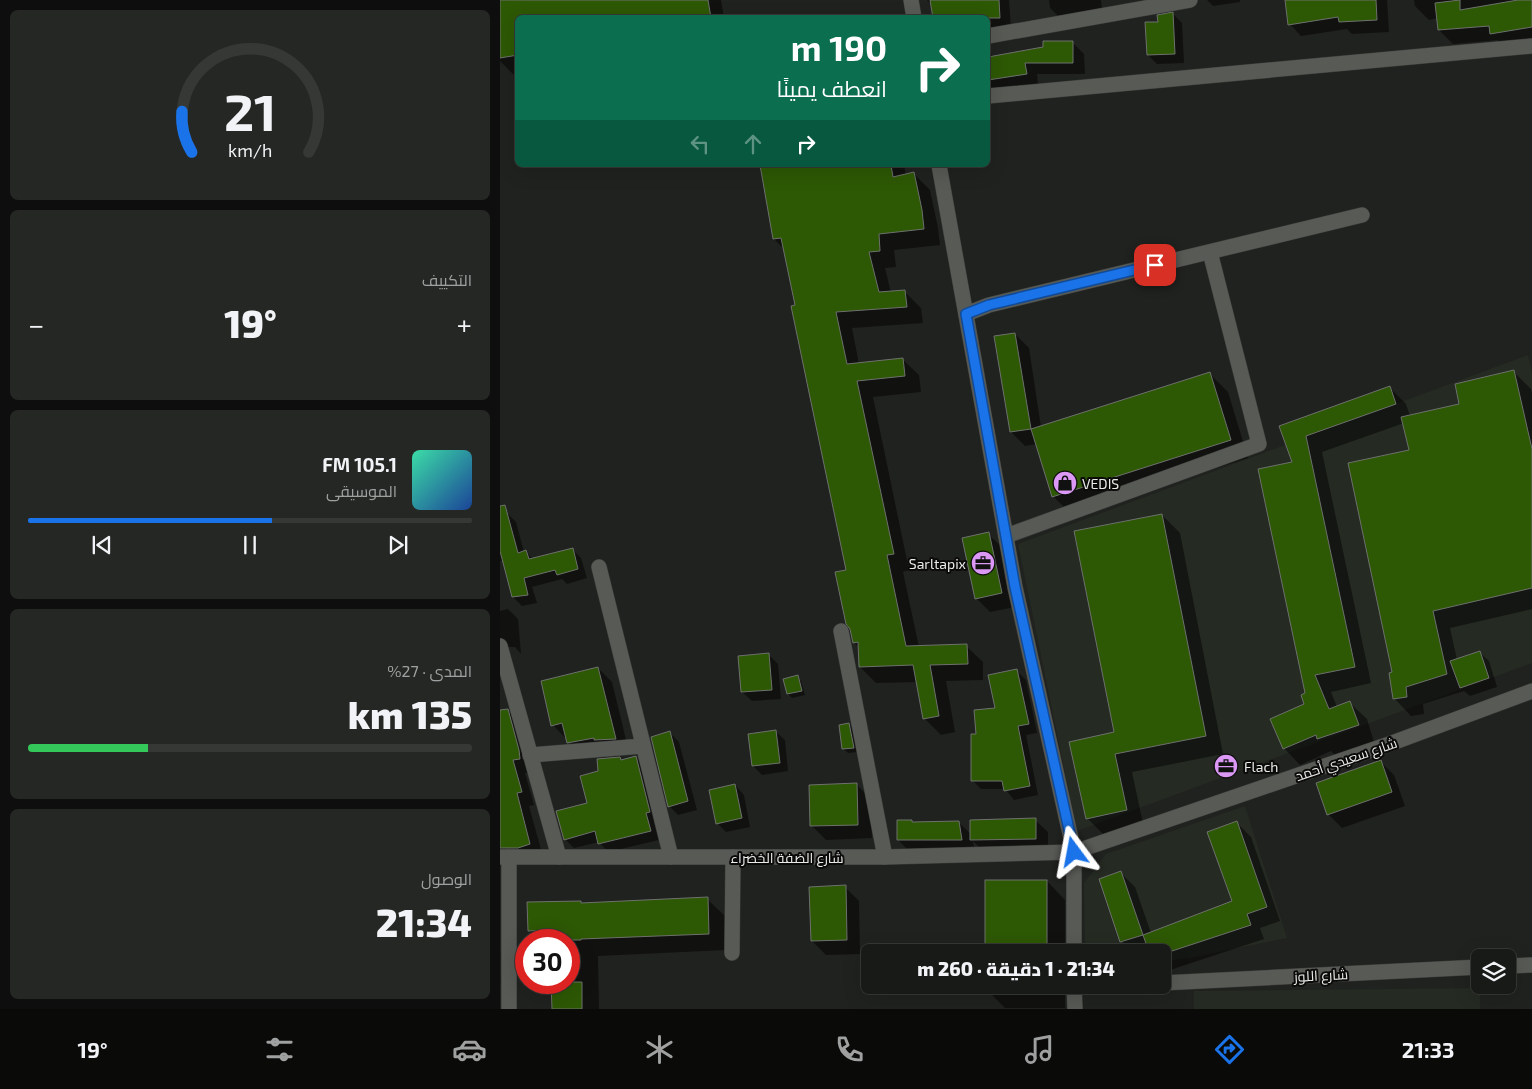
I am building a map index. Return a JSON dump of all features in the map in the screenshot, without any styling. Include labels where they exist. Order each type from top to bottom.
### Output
[{"type":"street","points":[[911,0],[914,15]]},
{"type":"street","points":[[990,36],[1190,0]]},
{"type":"street","points":[[990,96],[1532,46]]},
{"type":"street","points":[[939,167],[1015,587],[1074,852],[1074,944]]},
{"type":"street","points":[[966,314],[989,305],[1362,216]]},
{"type":"street","points":[[1006,536],[1259,444],[1210,252]]},
{"type":"street","points":[[599,567],[671,857]]},
{"type":"street","points":[[841,631],[885,857]]},
{"type":"street","points":[[500,646],[559,857]]},
{"type":"street","name":"شارع سعيدي أحمد","points":[[1074,852],[1374,749],[1532,691]]},
{"type":"street","points":[[530,755],[642,746]]},
{"type":"street","name":"شارع الضفة الخضراء","points":[[505,857],[885,857],[1074,852]]},
{"type":"street","points":[[505,857],[509,1009]]},
{"type":"street","points":[[732,953],[733,857]]},
{"type":"street","points":[[1516,966],[1532,965]]},
{"type":"street","name":"شارع اللوز","points":[[1171,983],[1471,967]]},
{"type":"street","points":[[1074,994],[1075,1009]]},
{"type":"shaded area","points":[[1528,355],[1532,373],[1532,663],[1077,831],[1018,544]]},
{"type":"shaded area","points":[[1245,806],[1287,938],[1171,960],[1171,944],[1085,944],[1084,883],[1106,854]]},
{"type":"shaded area","points":[[1471,988],[1471,994],[1480,994],[1480,1009],[1194,1009],[1194,991]]},
{"type":"building","points":[[500,0],[708,0],[710,15],[515,15],[515,56],[500,58]]},
{"type":"building","points":[[930,0],[999,0],[1000,18],[990,18],[990,15],[932,15]]},
{"type":"building","points":[[1285,0],[1376,0],[1377,20],[1339,22],[1338,17],[1288,25]]},
{"type":"building","points":[[1460,0],[1460,10],[1518,0],[1532,0],[1532,27],[1490,34],[1489,26],[1438,30],[1435,3]]},
{"type":"building","points":[[1173,12],[1175,54],[1147,55],[1145,22],[1158,22],[1157,15]]},
{"type":"building","points":[[1043,41],[1073,41],[1073,63],[1025,63],[1027,74],[990,80],[990,57],[1043,47]]},
{"type":"building","points":[[760,167],[891,167],[893,177],[914,172],[924,229],[879,234],[880,251],[869,252],[879,292],[905,290],[907,307],[836,312],[847,364],[903,358],[905,376],[857,381],[894,554],[887,555],[906,646],[967,644],[968,664],[930,665],[939,716],[923,719],[913,665],[859,667],[858,642],[853,643],[850,629],[846,624],[835,572],[846,570],[791,306],[795,305],[781,238],[773,239]]},
{"type":"building","points":[[1015,333],[1031,429],[1010,432],[994,336]]},
{"type":"building","points":[[1514,370],[1532,449],[1532,588],[1433,611],[1447,674],[1406,687],[1407,697],[1393,699],[1389,673],[1392,672],[1348,463],[1409,450],[1401,417],[1459,404],[1455,384]]},
{"type":"building","points":[[1210,372],[1231,440],[1052,497],[1031,429]]},
{"type":"building","points":[[1390,386],[1396,404],[1306,436],[1355,667],[1315,675],[1329,709],[1350,701],[1359,725],[1317,739],[1316,735],[1283,749],[1270,719],[1304,704],[1301,695],[1305,693],[1258,469],[1292,462],[1279,426]]},
{"type":"building","points":[[505,505],[518,553],[526,550],[529,559],[573,548],[578,569],[557,575],[555,570],[524,578],[528,595],[512,597],[500,551],[500,506]]},
{"type":"building","points":[[1162,514],[1206,736],[1115,754],[1127,810],[1086,819],[1069,742],[1114,732],[1074,531]]},
{"type":"building","points":[[989,532],[1002,593],[975,599],[962,538]]},
{"type":"building","points":[[1480,651],[1489,678],[1460,688],[1450,661]]},
{"type":"building","points":[[769,653],[772,690],[741,692],[738,656]]},
{"type":"building","points":[[598,667],[616,739],[594,740],[594,738],[567,743],[562,723],[551,726],[541,681]]},
{"type":"building","points":[[1017,669],[1029,724],[1018,726],[1030,786],[1004,791],[1002,781],[971,781],[971,734],[976,734],[974,710],[995,708],[988,675]]},
{"type":"building","points":[[798,675],[802,691],[787,694],[783,679]]},
{"type":"building","points":[[508,709],[520,759],[513,760],[522,792],[517,793],[530,844],[518,848],[500,848],[500,710]]},
{"type":"building","points":[[849,723],[854,748],[842,749],[839,725]]},
{"type":"building","points":[[776,730],[780,763],[752,766],[748,734]]},
{"type":"building","points":[[670,731],[688,801],[668,807],[651,737]]},
{"type":"building","points":[[636,756],[650,812],[646,813],[651,831],[598,844],[595,831],[564,840],[556,811],[587,803],[580,776],[598,771],[597,759],[620,757],[621,760]]},
{"type":"building","points":[[1381,760],[1392,792],[1327,815],[1316,783]]},
{"type":"building","points":[[857,783],[858,825],[810,826],[809,785]]},
{"type":"building","points":[[735,784],[742,818],[716,824],[709,790]]},
{"type":"building","points":[[1036,818],[1036,839],[970,840],[970,820]]},
{"type":"building","points":[[897,820],[912,820],[912,822],[959,821],[962,840],[897,840]]},
{"type":"building","points":[[1237,821],[1267,907],[1247,914],[1251,925],[1171,951],[1171,944],[1146,944],[1143,935],[1232,901],[1207,832]]},
{"type":"building","points":[[1121,871],[1143,935],[1120,942],[1099,879]]},
{"type":"building","points":[[985,880],[1047,880],[1047,944],[985,944]]},
{"type":"building","points":[[846,885],[847,940],[811,941],[809,887]]},
{"type":"building","points":[[708,897],[709,934],[580,940],[580,929],[528,929],[527,902],[581,901],[581,903]]},
{"type":"building","points":[[580,982],[582,982],[582,1009],[552,1009],[551,994],[580,994]]},
{"type":"place","name":"VEDIS","points":[[1065,483]]},
{"type":"place","name":"Sarltapix","points":[[983,563]]},
{"type":"place","name":"Flach","points":[[1226,766]]},
{"type":"route","points":[[1074,852],[1015,587],[966,314],[989,305],[1155,265]]}]
